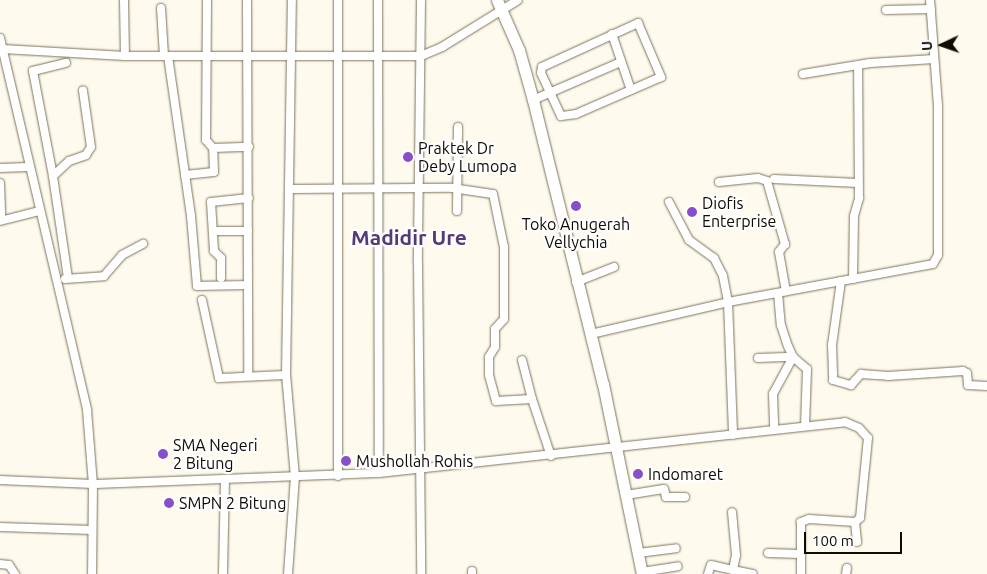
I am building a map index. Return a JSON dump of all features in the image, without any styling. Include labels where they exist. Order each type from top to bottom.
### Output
[{"type":"highway","points":[[500,5],[518,50],[533,100],[576,282],[591,334],[617,448],[642,573]]},
{"type":"street","points":[[124,0],[125,56]]},
{"type":"street","points":[[185,174],[214,172],[213,148],[206,140],[207,0]]},
{"type":"street","points":[[247,0],[249,56],[248,376]]},
{"type":"street","points":[[288,574],[295,477],[286,375],[292,0]]},
{"type":"street","points":[[338,0],[338,476]]},
{"type":"street","points":[[378,0],[379,473]]},
{"type":"street","points":[[421,0],[419,188],[421,574]]},
{"type":"street","points":[[3,49],[125,56],[421,56],[442,48],[500,5],[518,0]]},
{"type":"street","points":[[591,334],[728,302],[926,266],[936,260],[938,116],[930,0]]},
{"type":"street","points":[[161,8],[166,56],[185,174],[197,286],[247,285]]},
{"type":"street","points":[[886,10],[931,9]]},
{"type":"street","points":[[638,23],[661,77],[631,90],[564,116],[559,114],[550,94],[541,73],[542,67],[638,23]]},
{"type":"street","points":[[612,34],[631,90]]},
{"type":"street","points":[[0,38],[28,168],[88,410],[93,484],[92,574]]},
{"type":"street","points":[[803,74],[858,66],[934,59]]},
{"type":"street","points":[[533,100],[622,62]]},
{"type":"street","points":[[66,63],[33,71],[53,176],[68,278]]},
{"type":"street","points":[[853,279],[853,235],[859,198],[858,66]]},
{"type":"street","points":[[53,176],[91,147],[83,91]]},
{"type":"street","points":[[458,128],[458,211]]},
{"type":"street","points":[[213,148],[249,147]]},
{"type":"street","points":[[0,168],[28,168]]},
{"type":"street","points":[[719,182],[758,178],[767,181],[786,244],[779,252],[782,292],[781,325],[793,357],[807,369],[805,426]]},
{"type":"street","points":[[774,179],[858,183]]},
{"type":"street","points":[[0,183],[1,221],[39,211]]},
{"type":"street","points":[[290,188],[419,188],[493,194],[504,247],[504,322],[496,329],[495,347],[488,365],[496,401],[532,399]]},
{"type":"street","points":[[221,278],[222,262],[214,251],[211,202],[249,198]]},
{"type":"street","points":[[669,202],[689,240],[714,258],[719,265],[728,302],[733,436]]},
{"type":"street","points":[[213,231],[248,231]]},
{"type":"street","points":[[55,280],[104,276],[122,255],[143,244]]},
{"type":"street","points":[[576,282],[614,267]]},
{"type":"street","points":[[841,281],[832,345],[832,380],[853,385],[857,375],[861,374],[888,376],[963,371],[967,373],[968,385],[987,386]]},
{"type":"street","points":[[202,300],[219,378],[286,375]]},
{"type":"street","points":[[758,358],[793,357]]},
{"type":"street","points":[[774,430],[773,394],[793,357]]},
{"type":"street","points":[[522,360],[532,399],[551,456]]},
{"type":"street","points":[[2,479],[93,484],[338,476],[421,470],[845,422],[866,434],[868,447],[860,518],[855,522],[803,521],[800,525],[801,574]]},
{"type":"street","points":[[223,574],[226,479]]},
{"type":"street","points":[[626,495],[664,489],[666,497],[685,497]]},
{"type":"street","points":[[732,512],[736,555],[733,570]]},
{"type":"street","points":[[855,522],[856,542]]},
{"type":"street","points":[[0,527],[92,530]]},
{"type":"street","points":[[638,552],[676,548]]},
{"type":"street","points":[[768,553],[800,554]]},
{"type":"street","points":[[0,564],[9,565],[14,574]]},
{"type":"street","points":[[708,574],[711,565],[754,574]]},
{"type":"street","points":[[642,573],[678,566]]},
{"type":"place","name":"Praktek Dr Deby Lumopa","points":[[408,157]]},
{"type":"place","name":"Toko Anugerah Vellychia","points":[[576,206]]},
{"type":"place","name":"Diofis Enterprise","points":[[692,212]]},
{"type":"place","name":"SMA Negeri 2 Bitung","points":[[163,454]]},
{"type":"place","name":"Mushollah Rohis","points":[[346,461]]},
{"type":"place","name":"Indomaret","points":[[638,474]]},
{"type":"place","name":"SMPN 2 Bitung","points":[[169,503]]},
{"type":"district","name":"Madidir Ure","points":[[409,237]]}]
